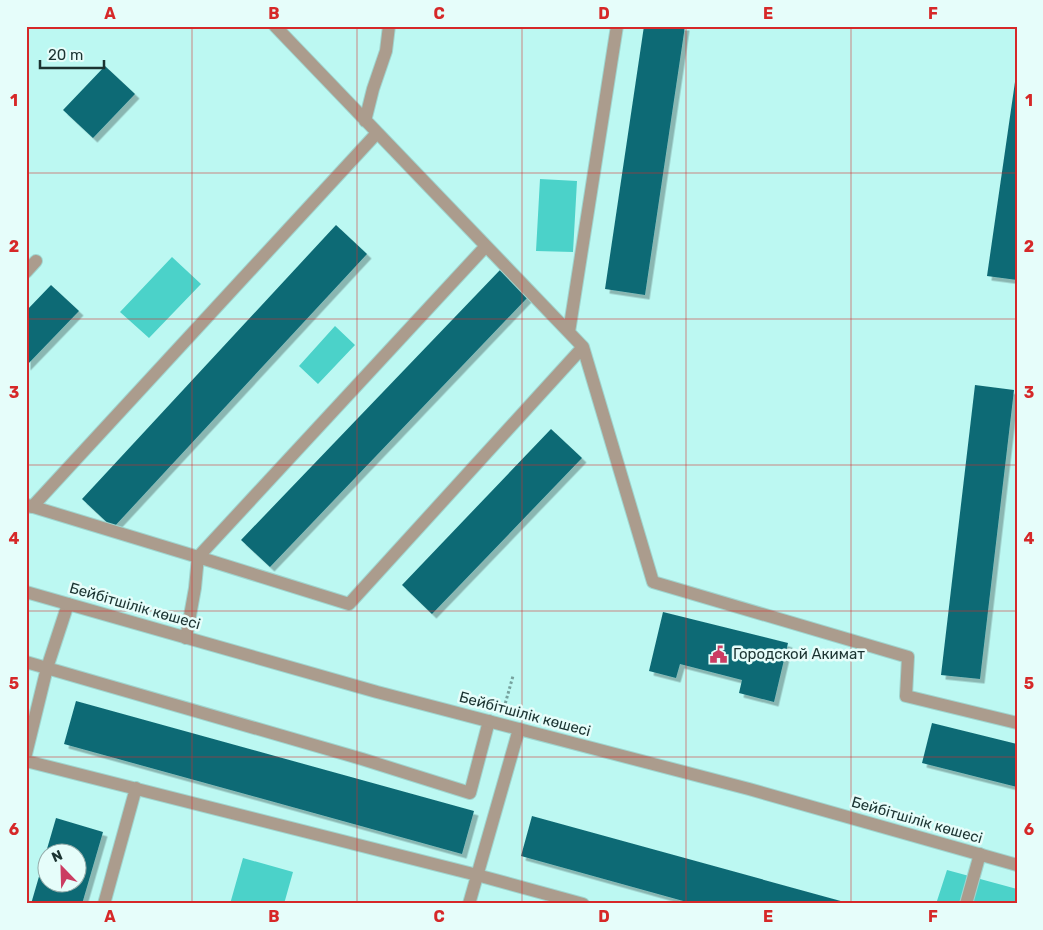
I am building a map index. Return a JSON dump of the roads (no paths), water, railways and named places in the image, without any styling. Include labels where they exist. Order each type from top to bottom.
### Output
[{"type":"street","points":[[274,26],[583,347],[653,582],[908,657],[906,696],[1017,723]]},
{"type":"street","points":[[366,121],[373,89],[386,51],[389,26]]},
{"type":"street","points":[[569,332],[617,26]]},
{"type":"street","points":[[378,133],[29,506],[349,604],[583,347]]},
{"type":"street","points":[[186,638],[195,588],[198,557],[486,246]]},
{"type":"street","points":[[26,272],[36,261]]},
{"type":"street","name":"Бейбітшілік көшесі","points":[[26,592],[377,692],[749,789],[1017,865]]},
{"type":"street","points":[[26,754],[47,668],[68,604]]},
{"type":"street","points":[[26,662],[362,759],[470,793],[489,721]]},
{"type":"street","points":[[469,904],[519,729]]},
{"type":"street","points":[[26,761],[477,874],[577,903]]},
{"type":"street","points":[[104,904],[136,788]]},
{"type":"street","points":[[966,904],[980,854]]},
{"type":"place","name":"Городской Акимат","points":[[719,654]]}]
